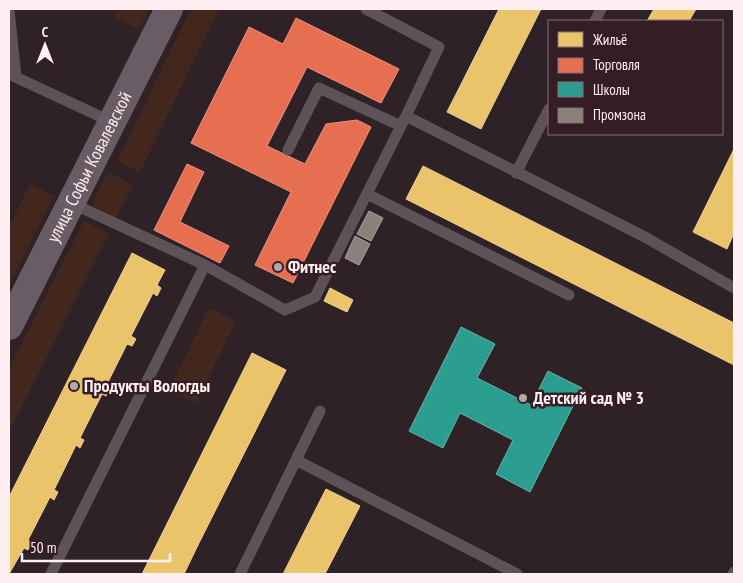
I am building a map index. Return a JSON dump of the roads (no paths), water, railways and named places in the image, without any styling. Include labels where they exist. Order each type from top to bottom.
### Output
[{"type":"street","name":"улица Софьи Ковалевской","points":[[9,326],[169,9]]},
{"type":"lane","points":[[71,203],[205,265],[285,310],[315,297],[439,47],[379,12],[366,9]]},
{"type":"lane","points":[[9,10],[12,76],[112,122]]},
{"type":"lane","points":[[288,150],[320,88],[403,121],[516,173],[645,237],[734,288]]},
{"type":"lane","points":[[516,173],[548,111]]},
{"type":"lane","points":[[366,194],[569,295]]},
{"type":"lane","points":[[51,574],[205,265]]},
{"type":"lane","points":[[240,574],[320,411]]},
{"type":"lane","points":[[296,460],[518,574]]},
{"type":"place","name":"Фитнес","points":[[278,267]]},
{"type":"place","name":"Продукты Вологды","points":[[74,386]]},
{"type":"place","name":"Детский сад № 3","points":[[523,398]]}]
